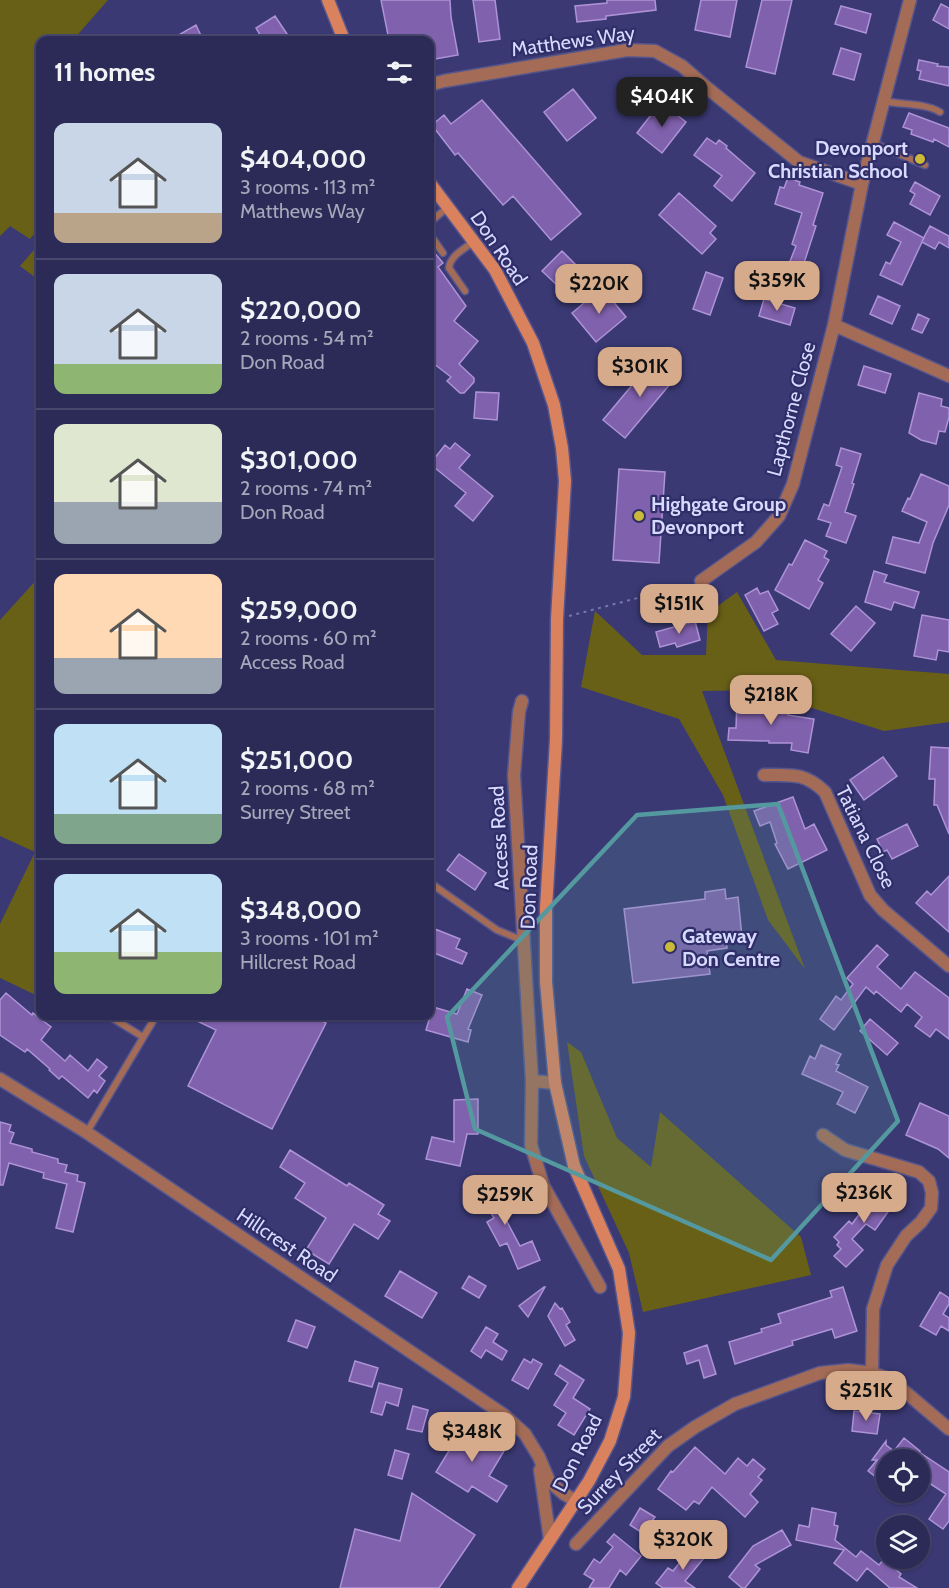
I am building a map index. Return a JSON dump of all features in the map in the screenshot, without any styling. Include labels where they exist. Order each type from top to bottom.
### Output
[{"type":"main road","points":[[328,0],[342,36]]},
{"type":"main road","name":"Don Road","points":[[434,189],[495,270],[533,343],[554,405],[562,448],[565,481],[557,619],[556,740],[546,908],[546,972],[555,1083],[574,1166],[619,1269],[629,1333],[624,1397],[610,1441],[589,1481],[518,1588]]},
{"type":"street","name":"Lapthorne Close","points":[[701,581],[756,542],[779,516],[793,484],[834,325],[862,183],[909,0]]},
{"type":"street","name":"Matthews Way","points":[[434,84],[627,50],[655,51],[682,66],[799,162],[862,183]]},
{"type":"street","points":[[834,325],[949,376]]},
{"type":"street","name":"Access Road","points":[[522,701],[519,712],[514,775],[532,1081],[531,1145],[543,1185],[600,1287]]},
{"type":"street","name":"Tatiana Close","points":[[764,775],[799,775],[814,782],[825,792],[870,895],[883,910],[949,966]]},
{"type":"street","name":"Hillcrest Road","points":[[0,1079],[86,1132],[504,1415],[525,1434],[539,1457],[549,1481],[576,1501]]},
{"type":"street","points":[[532,1081],[555,1083]]},
{"type":"street","points":[[823,1135],[845,1150],[919,1172],[929,1181],[932,1193],[931,1208],[906,1236],[887,1265],[873,1309],[872,1373]]},
{"type":"street","name":"Surrey Street","points":[[576,1544],[668,1446],[695,1426],[735,1404],[820,1373],[848,1370],[884,1377],[949,1429]]},
{"type":"street","name":"Hillcrest Road","points":[[539,1457],[550,1540]]},
{"type":"lane","points":[[883,101],[924,106],[940,112]]},
{"type":"lane","points":[[873,143],[925,165]]},
{"type":"lane","points":[[434,219],[448,207]]},
{"type":"lane","points":[[434,240],[443,253]]},
{"type":"lane","points":[[465,291],[449,268],[449,264],[473,242]]},
{"type":"lane","points":[[434,886],[496,930],[524,942]]},
{"type":"lane","points":[[115,1020],[143,1037]]},
{"type":"lane","points":[[86,1132],[154,1020]]},
{"type":"path","points":[[557,619],[701,581]]},
{"type":"highlighted area","points":[[778,804],[898,1121],[771,1260],[475,1129],[447,1017],[637,815]]},
{"type":"shaded area","points":[[0,0],[108,0],[76,36],[36,36],[36,232],[30,239],[10,226],[0,236]]},
{"type":"shaded area","points":[[36,248],[36,278],[20,266]]},
{"type":"shaded area","points":[[36,580],[36,995],[0,978],[0,924],[35,852],[0,836],[0,620]]},
{"type":"shaded area","points":[[737,592],[776,660],[949,674],[949,722],[884,731],[756,690],[702,691],[805,969],[768,920],[723,795],[679,719],[581,687],[595,611],[642,655],[706,655],[708,613]]},
{"type":"shaded area","points":[[567,1042],[581,1052],[617,1138],[651,1167],[660,1112],[801,1237],[811,1275],[643,1312],[629,1253],[584,1156]]},
{"type":"building","points":[[381,0],[450,0],[458,55],[434,59],[434,36],[388,36]]},
{"type":"building","points":[[473,0],[495,0],[500,39],[479,42]]},
{"type":"building","points":[[607,0],[655,0],[656,10],[577,22],[575,6],[607,3]]},
{"type":"building","points":[[701,0],[737,0],[730,37],[695,30]]},
{"type":"building","points":[[762,0],[792,0],[775,74],[746,67]]},
{"type":"building","points":[[941,4],[949,8],[949,29],[933,20]]},
{"type":"building","points":[[841,6],[871,14],[866,33],[835,24]]},
{"type":"building","points":[[275,16],[288,36],[261,36],[256,28]]},
{"type":"building","points":[[196,25],[201,36],[177,36]]},
{"type":"building","points":[[841,48],[861,54],[854,80],[833,74]]},
{"type":"building","points":[[919,60],[949,67],[949,86],[919,79],[921,71],[917,70]]},
{"type":"building","points":[[573,89],[596,118],[567,141],[544,112]]},
{"type":"building","points":[[482,100],[581,214],[551,240],[513,196],[503,205],[458,153],[455,155],[434,128],[434,123],[444,115],[451,124]]},
{"type":"building","points":[[661,102],[686,122],[662,153],[637,133]]},
{"type":"building","points":[[909,113],[949,128],[949,147],[934,139],[933,142],[911,134],[912,130],[903,127]]},
{"type":"building","points":[[707,138],[716,144],[719,140],[755,173],[732,201],[714,186],[722,176],[694,155]]},
{"type":"building","points":[[788,178],[800,182],[799,185],[823,193],[813,225],[816,226],[804,263],[809,265],[800,286],[783,279],[796,246],[792,244],[802,213],[775,204],[780,187],[784,188]]},
{"type":"building","points":[[915,182],[940,196],[930,215],[910,204],[915,194],[910,191]]},
{"type":"building","points":[[679,193],[716,226],[710,233],[716,239],[702,254],[659,215]]},
{"type":"building","points":[[894,222],[924,238],[930,226],[949,236],[949,248],[939,242],[935,249],[922,242],[902,285],[880,275],[886,262],[890,264],[901,242],[887,235]]},
{"type":"building","points":[[562,251],[577,266],[558,286],[542,271]]},
{"type":"building","points":[[434,252],[443,263],[438,267],[466,306],[454,321],[478,341],[459,364],[474,378],[474,382],[464,393],[460,393],[447,381],[451,377],[434,364]]},
{"type":"building","points":[[706,272],[723,278],[710,315],[693,309]]},
{"type":"building","points":[[602,288],[626,317],[596,342],[572,313]]},
{"type":"building","points":[[878,296],[900,306],[892,324],[870,314]]},
{"type":"building","points":[[764,299],[795,308],[790,325],[759,316]]},
{"type":"building","points":[[918,314],[929,319],[922,333],[912,329]]},
{"type":"building","points":[[654,359],[676,377],[625,438],[603,420]]},
{"type":"building","points":[[864,366],[891,374],[885,393],[858,385]]},
{"type":"building","points":[[476,392],[499,393],[497,420],[474,418]]},
{"type":"building","points":[[919,393],[942,399],[941,406],[949,408],[945,432],[939,431],[936,444],[921,440],[909,433]]},
{"type":"building","points":[[455,443],[470,455],[459,468],[493,496],[473,521],[455,506],[466,493],[434,467],[434,459],[445,445],[450,449]]},
{"type":"building","points":[[841,448],[861,454],[845,512],[856,516],[846,543],[826,536],[831,523],[818,519],[824,504],[829,506],[842,467],[836,465]]},
{"type":"building","name":"Highgate Group Devonport","points":[[619,469],[665,472],[659,563],[613,560]]},
{"type":"building","points":[[921,474],[949,486],[949,505],[933,543],[925,573],[886,563],[893,537],[919,543],[927,522],[902,511]]},
{"type":"building","points":[[805,540],[827,551],[824,557],[829,560],[818,580],[823,583],[809,609],[775,590]]},
{"type":"building","points":[[874,571],[887,575],[884,582],[919,592],[914,608],[894,602],[891,610],[865,602]]},
{"type":"building","points":[[757,588],[760,594],[768,591],[778,610],[772,613],[778,624],[764,631],[745,595]]},
{"type":"building","points":[[856,606],[875,623],[851,651],[831,634]]},
{"type":"building","points":[[922,615],[949,620],[949,652],[938,650],[936,660],[914,656]]},
{"type":"building","points":[[695,621],[700,640],[677,647],[675,643],[660,647],[656,632]]},
{"type":"building","points":[[737,699],[760,699],[760,709],[788,710],[788,715],[814,719],[808,753],[791,750],[792,743],[728,740],[729,728],[736,728]]},
{"type":"building","points":[[931,747],[949,748],[949,834],[937,805],[934,805],[935,779],[929,779]]},
{"type":"building","points":[[883,757],[897,776],[864,800],[850,780]]},
{"type":"building","points":[[793,797],[805,829],[814,824],[827,850],[788,869],[775,844],[777,843],[770,822],[760,826],[754,811]]},
{"type":"building","points":[[907,824],[918,846],[892,859],[887,850],[883,852],[877,839]]},
{"type":"building","points":[[459,854],[486,873],[475,890],[447,870]]},
{"type":"building","points":[[949,876],[949,932],[916,903],[927,891],[931,895]]},
{"type":"building","points":[[725,889],[726,899],[738,897],[742,937],[726,939],[727,948],[707,951],[710,974],[633,983],[624,909],[705,899],[705,892]]},
{"type":"building","points":[[435,929],[460,939],[456,948],[467,953],[462,964],[434,953]]},
{"type":"building","points":[[877,945],[888,955],[877,967],[901,989],[915,972],[949,998],[949,1039],[936,1029],[930,1037],[915,1026],[922,1017],[907,1004],[901,1012],[876,991],[874,994],[866,987],[834,1030],[820,1019],[836,996],[841,1000],[853,984],[847,978]]},
{"type":"building","points":[[467,989],[482,995],[468,1029],[471,1030],[468,1042],[426,1030],[429,1020],[434,1020],[434,1007],[457,1014]]},
{"type":"building","points":[[6,993],[32,1015],[33,1013],[36,1015],[36,1020],[42,1020],[51,1027],[41,1040],[65,1061],[70,1055],[88,1071],[97,1059],[107,1067],[99,1076],[105,1081],[97,1093],[94,1090],[88,1098],[62,1076],[59,1079],[27,1049],[25,1052],[0,1035],[0,1000]]},
{"type":"building","points":[[870,1019],[898,1043],[887,1055],[860,1031]]},
{"type":"building","points":[[195,1020],[320,1020],[326,1023],[272,1129],[188,1086],[216,1030]]},
{"type":"building","points":[[821,1045],[841,1054],[836,1064],[839,1065],[836,1071],[868,1087],[855,1113],[837,1104],[843,1092],[802,1074],[810,1056],[815,1059]]},
{"type":"building","points":[[478,1099],[478,1134],[467,1134],[460,1166],[426,1159],[432,1137],[454,1142],[454,1100]]},
{"type":"building","points":[[920,1103],[949,1116],[949,1158],[938,1149],[906,1135]]},
{"type":"building","points":[[0,1122],[11,1125],[9,1131],[14,1133],[10,1143],[58,1159],[58,1163],[67,1165],[65,1172],[78,1175],[77,1181],[85,1183],[73,1232],[56,1228],[67,1184],[43,1178],[44,1173],[9,1163],[3,1185],[0,1185]]},
{"type":"building","points":[[290,1150],[347,1186],[349,1183],[384,1205],[378,1214],[390,1221],[378,1239],[354,1224],[329,1264],[306,1250],[326,1218],[295,1198],[305,1183],[280,1167]]},
{"type":"building","points":[[495,1177],[505,1196],[496,1201],[520,1246],[532,1241],[540,1260],[518,1269],[507,1243],[500,1246],[487,1222],[494,1218],[476,1188]]},
{"type":"building","points":[[881,1185],[898,1198],[875,1230],[866,1224],[852,1239],[863,1250],[846,1267],[834,1256],[841,1249],[834,1237],[849,1221],[852,1224]]},
{"type":"building","points":[[400,1271],[437,1293],[422,1318],[385,1296]]},
{"type":"building","points":[[469,1276],[486,1286],[479,1298],[462,1288]]},
{"type":"building","points":[[545,1287],[528,1317],[519,1306]]},
{"type":"building","points":[[843,1287],[857,1331],[835,1338],[832,1329],[792,1341],[793,1345],[735,1364],[729,1342],[762,1332],[761,1329],[781,1323],[778,1314],[832,1297],[830,1291]]},
{"type":"building","points":[[940,1292],[949,1298],[949,1304],[943,1314],[949,1318],[949,1331],[941,1326],[936,1335],[920,1326]]},
{"type":"building","points":[[555,1303],[560,1309],[562,1308],[570,1322],[566,1325],[575,1340],[565,1346],[548,1316]]},
{"type":"building","points":[[296,1320],[315,1327],[307,1348],[288,1341]]},
{"type":"building","points":[[486,1327],[498,1334],[493,1342],[507,1351],[502,1360],[486,1350],[481,1358],[471,1351]]},
{"type":"building","points":[[707,1345],[716,1374],[704,1378],[699,1360],[687,1364],[684,1353]]},
{"type":"building","points":[[524,1359],[531,1363],[533,1359],[542,1364],[528,1389],[512,1380]]},
{"type":"building","points":[[355,1361],[378,1368],[372,1387],[349,1381]]},
{"type":"building","points":[[560,1365],[584,1380],[573,1398],[590,1409],[574,1435],[558,1425],[566,1413],[554,1405],[568,1383],[555,1374]]},
{"type":"building","points":[[379,1383],[402,1389],[398,1406],[386,1402],[382,1415],[371,1412]]},
{"type":"building","points":[[413,1406],[428,1410],[422,1432],[407,1429]]},
{"type":"building","points":[[854,1411],[880,1414],[877,1434],[852,1431]]},
{"type":"building","points":[[459,1423],[504,1451],[489,1476],[507,1486],[497,1502],[472,1486],[468,1492],[436,1472],[455,1441],[450,1437]]},
{"type":"building","points":[[904,1438],[918,1449],[896,1449]]},
{"type":"building","points":[[886,1441],[886,1445],[891,1449],[880,1449]]},
{"type":"building","points":[[695,1447],[725,1474],[738,1458],[747,1466],[753,1459],[765,1469],[758,1477],[762,1480],[750,1494],[758,1502],[745,1517],[712,1487],[699,1504],[694,1501],[686,1510],[658,1489],[671,1471],[673,1472]]},
{"type":"building","points":[[395,1450],[409,1454],[402,1479],[388,1475]]},
{"type":"building","points":[[930,1459],[949,1472],[949,1521],[943,1529],[930,1518],[946,1494],[930,1484]]},
{"type":"building","points":[[876,1461],[876,1477],[868,1471]]},
{"type":"building","points":[[412,1493],[475,1535],[439,1588],[340,1588],[355,1529],[400,1541]]},
{"type":"building","points":[[640,1508],[655,1517],[649,1525],[653,1528],[647,1536],[630,1525]]},
{"type":"building","points":[[812,1508],[836,1513],[834,1525],[838,1526],[835,1540],[856,1557],[861,1551],[876,1563],[876,1569],[895,1569],[901,1574],[899,1577],[917,1588],[890,1588],[867,1568],[857,1581],[834,1563],[844,1550],[796,1540],[799,1525],[809,1527]]},
{"type":"building","points":[[782,1530],[791,1545],[755,1565],[760,1569],[745,1588],[729,1577],[753,1546]]},
{"type":"building","points":[[614,1534],[641,1556],[626,1575],[620,1570],[609,1588],[589,1588],[594,1580],[584,1574],[594,1559],[600,1563],[613,1547],[607,1542]]},
{"type":"building","points":[[699,1545],[708,1553],[685,1581],[695,1588],[663,1588],[656,1583],[668,1568],[673,1571],[688,1552],[691,1555]]},
{"type":"place","name":"Devonport Christian School","points":[[920,159]]},
{"type":"place","name":"Highgate Group Devonport","points":[[639,516]]},
{"type":"place","name":"Gateway Don Centre","points":[[670,947]]}]
